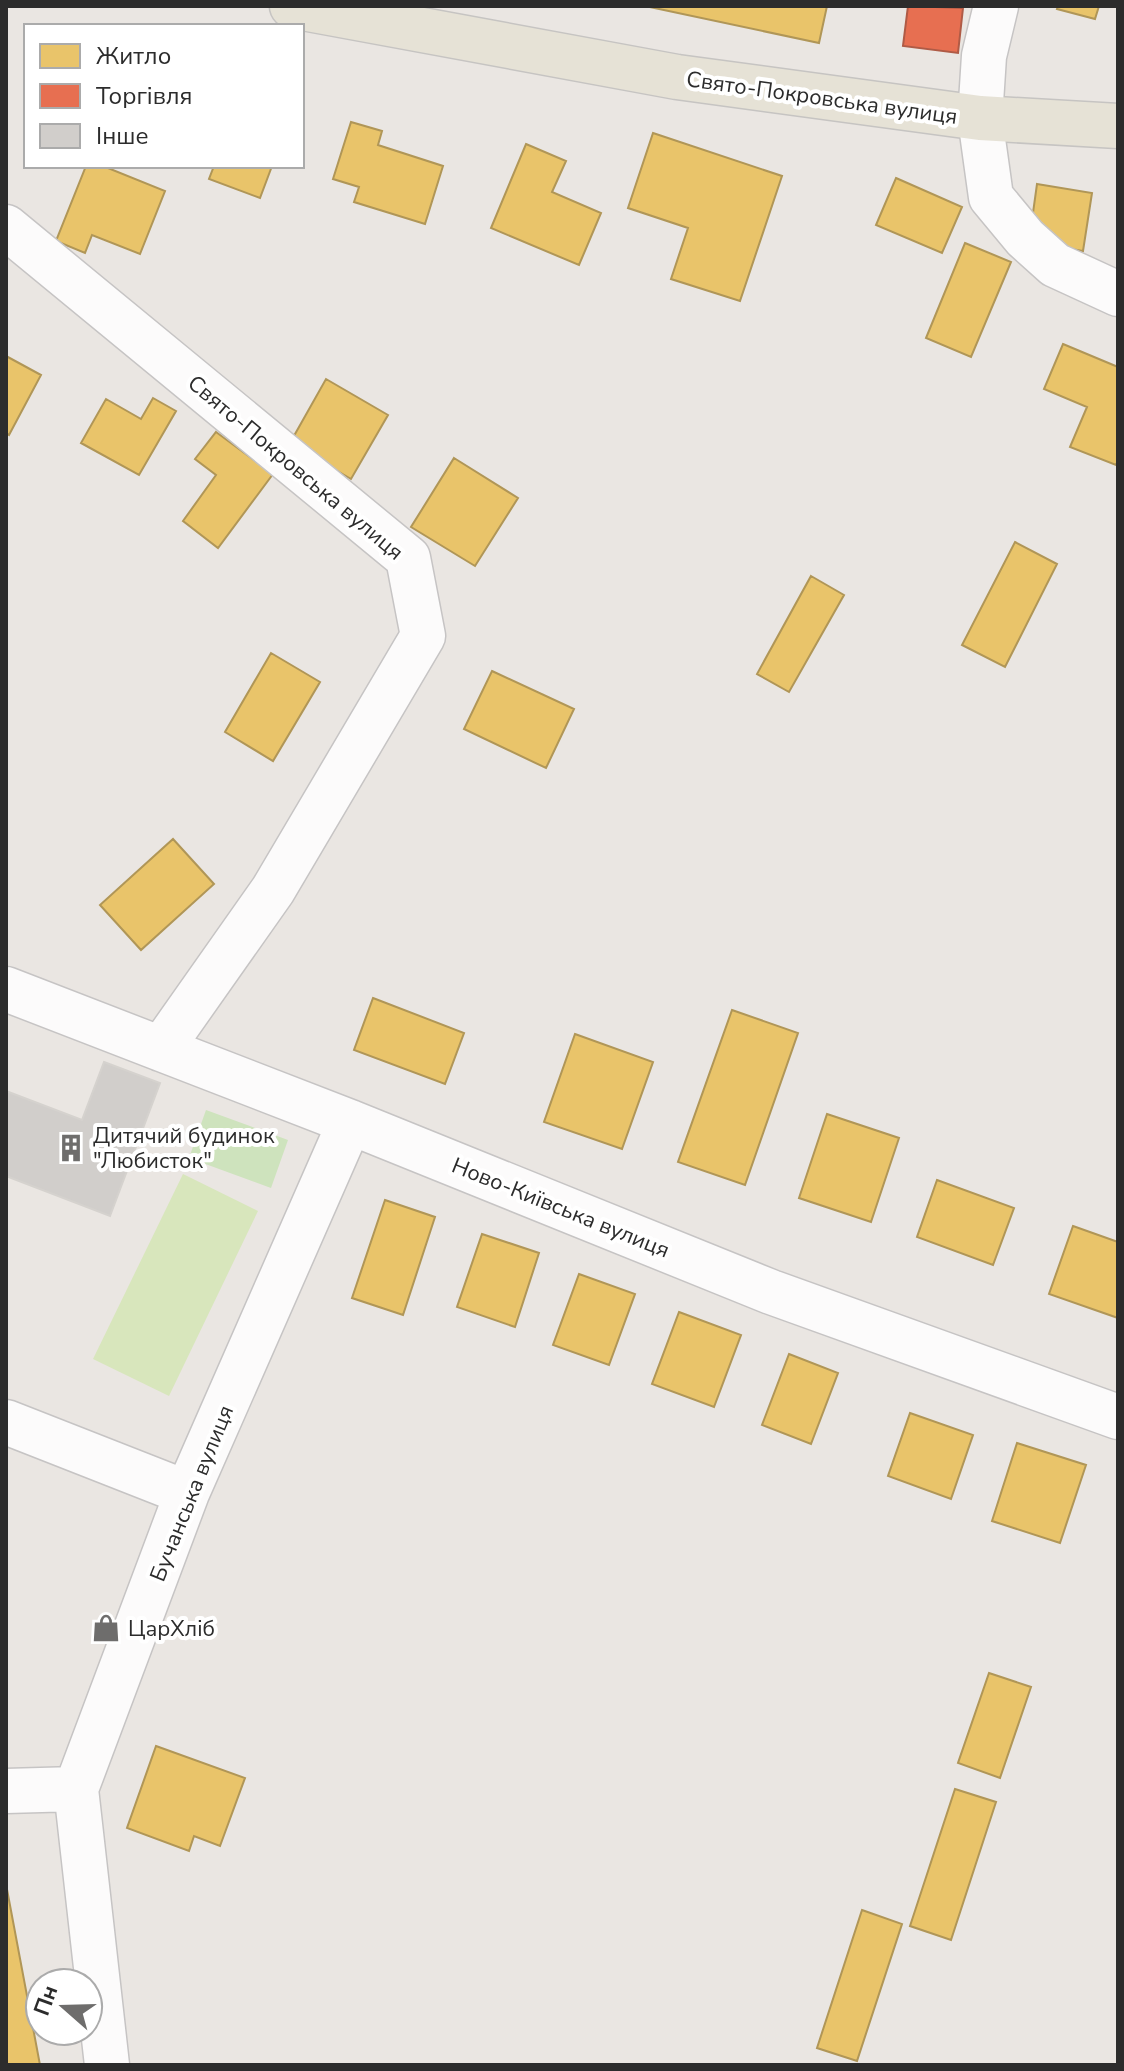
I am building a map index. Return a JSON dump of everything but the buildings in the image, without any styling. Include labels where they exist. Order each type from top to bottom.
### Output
[{"type":"main road","name":"Свято-Покровська вулиця","points":[[292,6],[677,77],[980,118],[1118,126]]},
{"type":"street","points":[[996,6],[984,56],[980,118],[991,197],[1025,238],[1055,265],[1118,294]]},
{"type":"street","name":"Свято-Покровська вулиця","points":[[6,227],[408,558],[423,636],[273,890],[161,1049]]},
{"type":"street","name":"Ново-Київська вулиця","points":[[6,989],[350,1122],[771,1292],[1118,1417]]},
{"type":"street","name":"Бучанська вулиця","points":[[107,2065],[76,1789],[187,1493],[350,1122]]},
{"type":"street","points":[[6,1422],[187,1493]]},
{"type":"street","points":[[6,1791],[76,1789]]},
{"type":"green space","points":[[206,1110],[288,1140],[271,1188],[189,1158]]},
{"type":"green space","points":[[183,1174],[258,1211],[169,1396],[93,1359]]},
{"type":"place","name":"Дитячий будинок \"Любисток\"","points":[[71,1148]]},
{"type":"place","name":"ЦарХліб","points":[[106,1628]]}]
